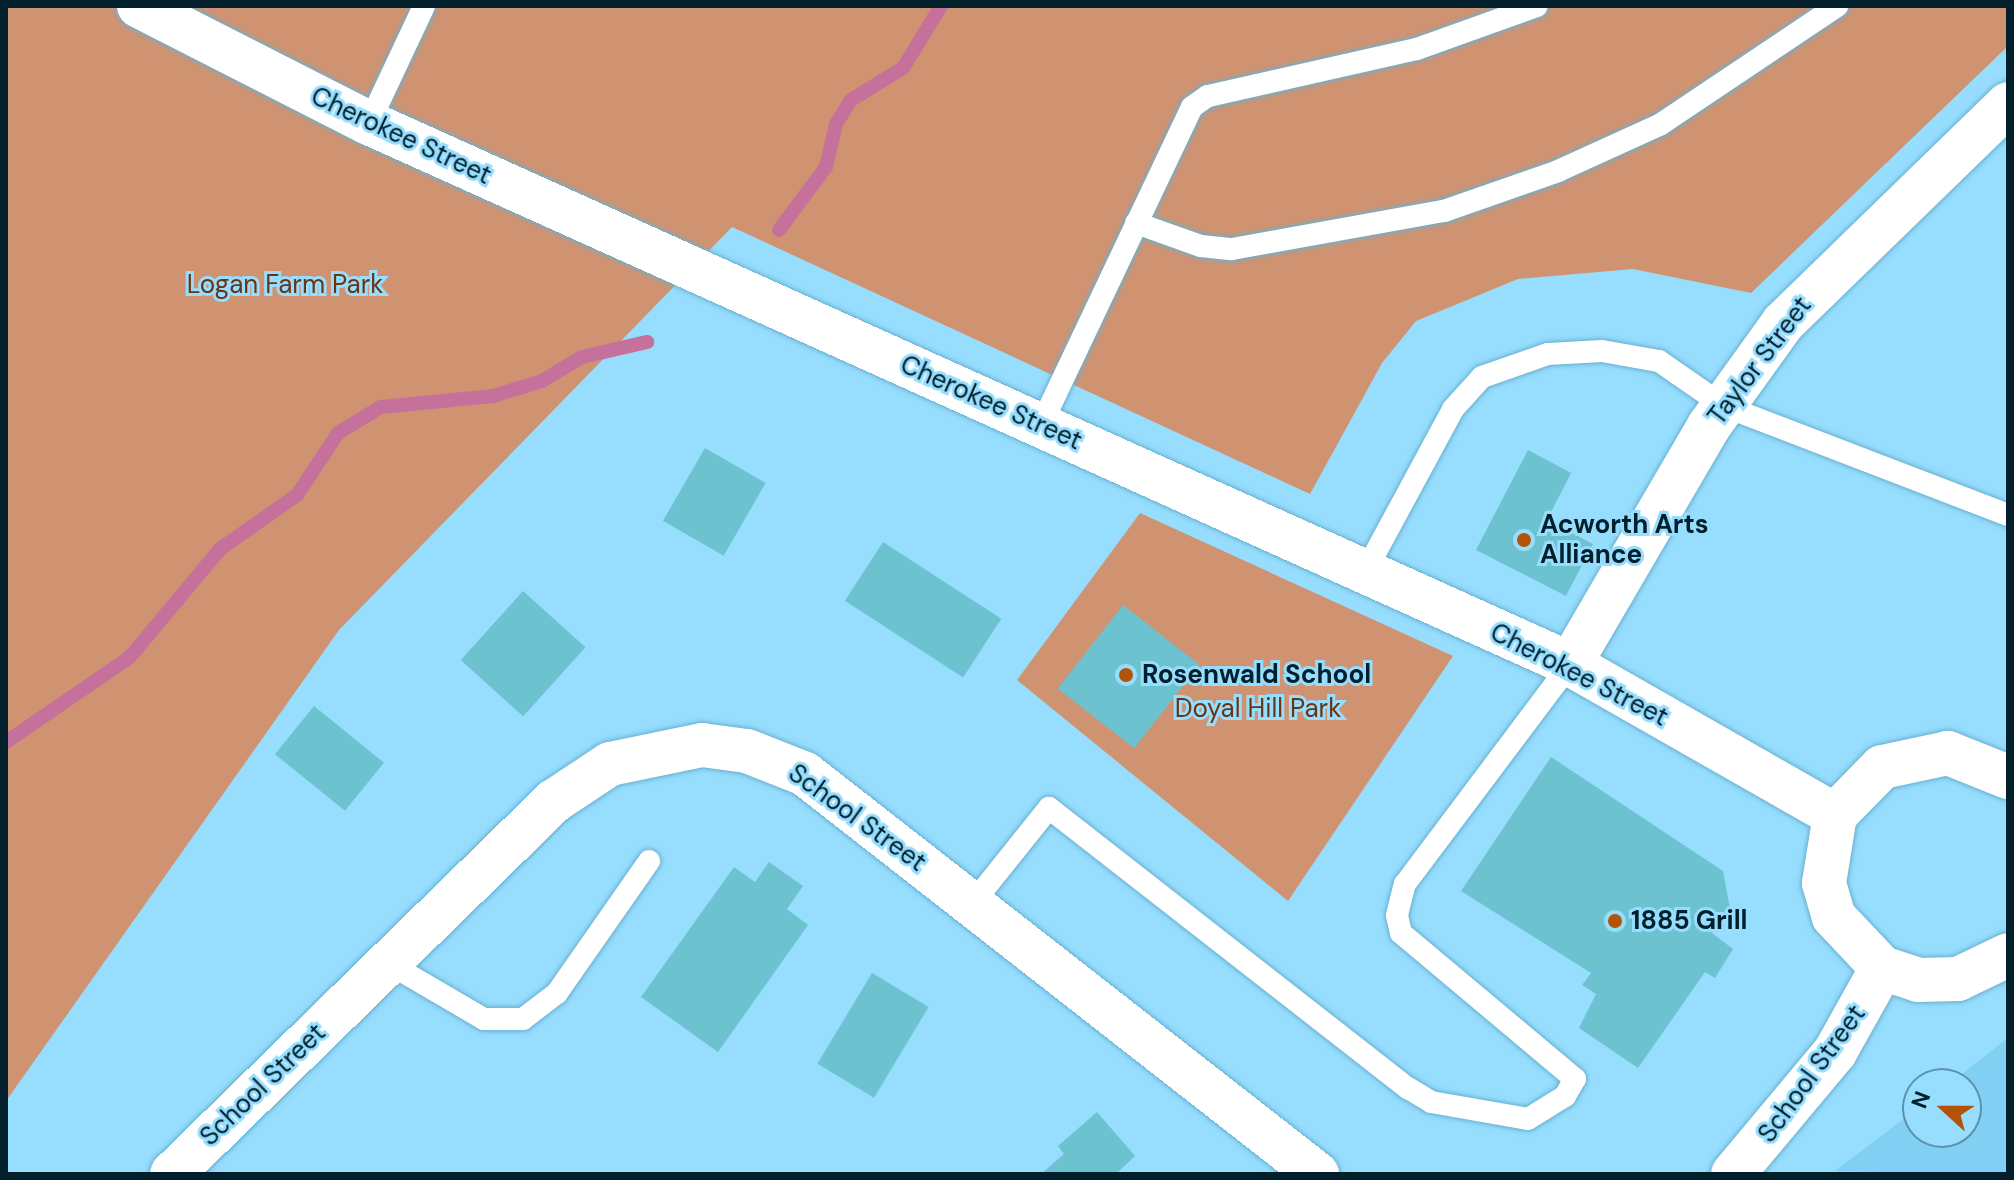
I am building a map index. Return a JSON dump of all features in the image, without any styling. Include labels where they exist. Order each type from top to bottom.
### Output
[{"type":"street","name":"Cherokee Street","points":[[139,6],[369,123],[1570,664],[1835,815]]},
{"type":"street","name":"Taylor Street","points":[[1570,664],[1724,406],[1783,323],[1857,242],[2008,104]]},
{"type":"street","name":"School Street","points":[[172,1174],[388,963],[582,780],[677,746],[747,751],[805,774],[1317,1174]]},
{"type":"street","points":[[2008,777],[1948,753],[1914,755],[1882,767],[1835,815],[1824,848],[1834,917],[1882,968],[1918,980],[1958,979],[2008,955]]},
{"type":"street","name":"School Street","points":[[1733,1174],[1835,1052],[1882,968]]},
{"type":"lane","points":[[369,123],[424,6]]},
{"type":"lane","points":[[1041,425],[1187,116],[1208,96],[1353,67],[1537,6]]},
{"type":"lane","points":[[1136,223],[1201,246],[1232,249],[1444,211],[1558,171],[1661,124],[1837,6]]},
{"type":"lane","points":[[1365,572],[1453,409],[1482,377],[1511,361],[1602,351],[1659,361],[1724,406],[2008,515]]},
{"type":"lane","points":[[972,904],[1049,808],[1408,1088],[1431,1102],[1528,1119],[1565,1096],[1575,1079],[1401,933],[1397,915],[1405,884],[1570,664]]},
{"type":"lane","points":[[388,963],[463,1010],[484,1019],[523,1019],[557,993],[649,861]]},
{"type":"shaded area","points":[[2008,1038],[2008,1174],[1835,1171],[1902,1120],[1902,1148],[1982,1148],[1982,1068],[1970,1068]]},
{"type":"green space","name":"Logan Farm Park","points":[[6,6],[2008,6],[2008,46],[1751,293],[1633,269],[1518,279],[1416,321],[1382,363],[1310,494],[732,227],[339,630],[6,1101]]},
{"type":"green space","name":"Doyal Hill Park","points":[[1140,513],[1453,656],[1288,901],[1017,680]]},
{"type":"building","points":[[705,448],[766,483],[724,556],[663,521]]},
{"type":"building","points":[[1528,450],[1571,473],[1547,520],[1593,544],[1566,596],[1476,550]]},
{"type":"building","points":[[883,542],[1001,619],[963,678],[845,601]]},
{"type":"building","points":[[523,591],[585,647],[523,716],[461,660]]},
{"type":"building","points":[[1123,605],[1199,665],[1134,748],[1058,689]]},
{"type":"building","points":[[314,706],[384,763],[345,811],[275,754]]},
{"type":"building","name":"1885 Grill","points":[[1551,757],[1723,871],[1730,909],[1712,933],[1733,949],[1715,978],[1705,972],[1638,1068],[1579,1028],[1596,994],[1582,985],[1591,973],[1461,891]]},
{"type":"building","points":[[769,862],[803,886],[787,909],[808,925],[718,1052],[641,997],[734,867],[755,882]]},
{"type":"building","points":[[872,973],[929,1007],[874,1098],[817,1064]]},
{"type":"building","points":[[1097,1112],[1135,1156],[1116,1174],[1041,1174],[1064,1154],[1058,1146]]},
{"type":"waterway","points":[[779,230],[826,167],[836,124],[851,100],[903,68],[941,6]]},
{"type":"waterway","points":[[6,742],[130,657],[220,549],[297,495],[338,433],[381,407],[493,396],[542,381],[582,357],[647,342]]},
{"type":"place","name":"Acworth Arts Alliance","points":[[1524,540]]},
{"type":"place","name":"Rosenwald School","points":[[1126,675]]},
{"type":"place","name":"1885 Grill","points":[[1615,921]]}]
